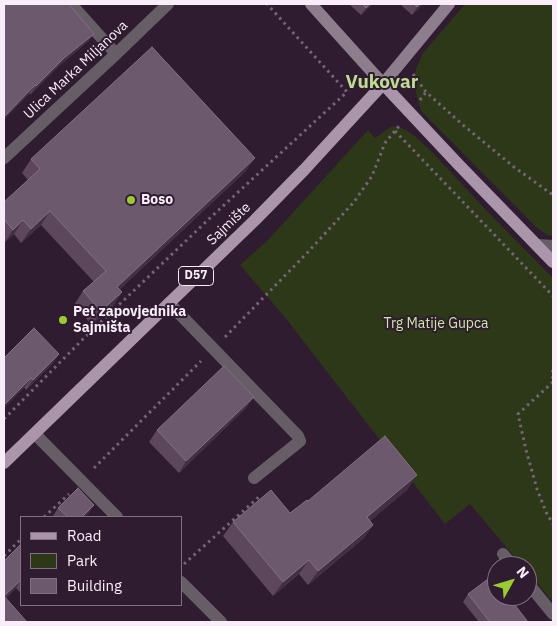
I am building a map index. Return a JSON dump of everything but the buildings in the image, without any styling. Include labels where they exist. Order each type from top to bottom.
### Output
[{"type":"main road","points":[[311,4],[411,114],[553,262]]},
{"type":"main road","points":[[383,84],[449,4]]},
{"type":"main road","name":"Sajmište","points":[[4,463],[255,220],[383,84]]},
{"type":"street","points":[[71,4],[116,54]]},
{"type":"street","name":"Ulica Marka Miljanova","points":[[4,158],[168,4]]},
{"type":"street","points":[[537,245],[553,246]]},
{"type":"street","points":[[169,303],[298,436],[300,441],[254,478]]},
{"type":"street","points":[[35,434],[116,516]]},
{"type":"street","points":[[182,583],[221,622]]},
{"type":"street","points":[[537,594],[553,614]]},
{"type":"path","points":[[4,419],[82,340],[210,218],[347,92],[267,4]]},
{"type":"path","points":[[403,60],[426,92],[463,126],[514,167],[553,195]]},
{"type":"path","points":[[45,516],[214,349],[354,202],[372,176],[384,143],[411,114],[426,92]]},
{"type":"path","points":[[395,131],[553,296]]},
{"type":"path","points":[[553,370],[553,380],[518,414],[537,489],[553,524]]},
{"type":"path","points":[[182,565],[266,491],[254,478]]},
{"type":"path","points":[[4,556],[20,540]]},
{"type":"green space","points":[[465,4],[553,4],[553,236],[547,235],[536,227],[421,111],[414,79],[416,69],[423,53]]},
{"type":"green space","name":"Trg Matije Gupca","points":[[392,126],[404,129],[415,136],[553,278],[553,602],[537,583],[537,556],[514,556],[470,504],[445,524],[283,315],[240,265],[268,240],[368,130],[375,138]]},
{"type":"place","name":"Boso","points":[[131,200]]},
{"type":"place","name":"Pet zapovjednika Sajmišta","points":[[63,320]]},
{"type":"district","name":"Vukovar","points":[[382,83]]}]
